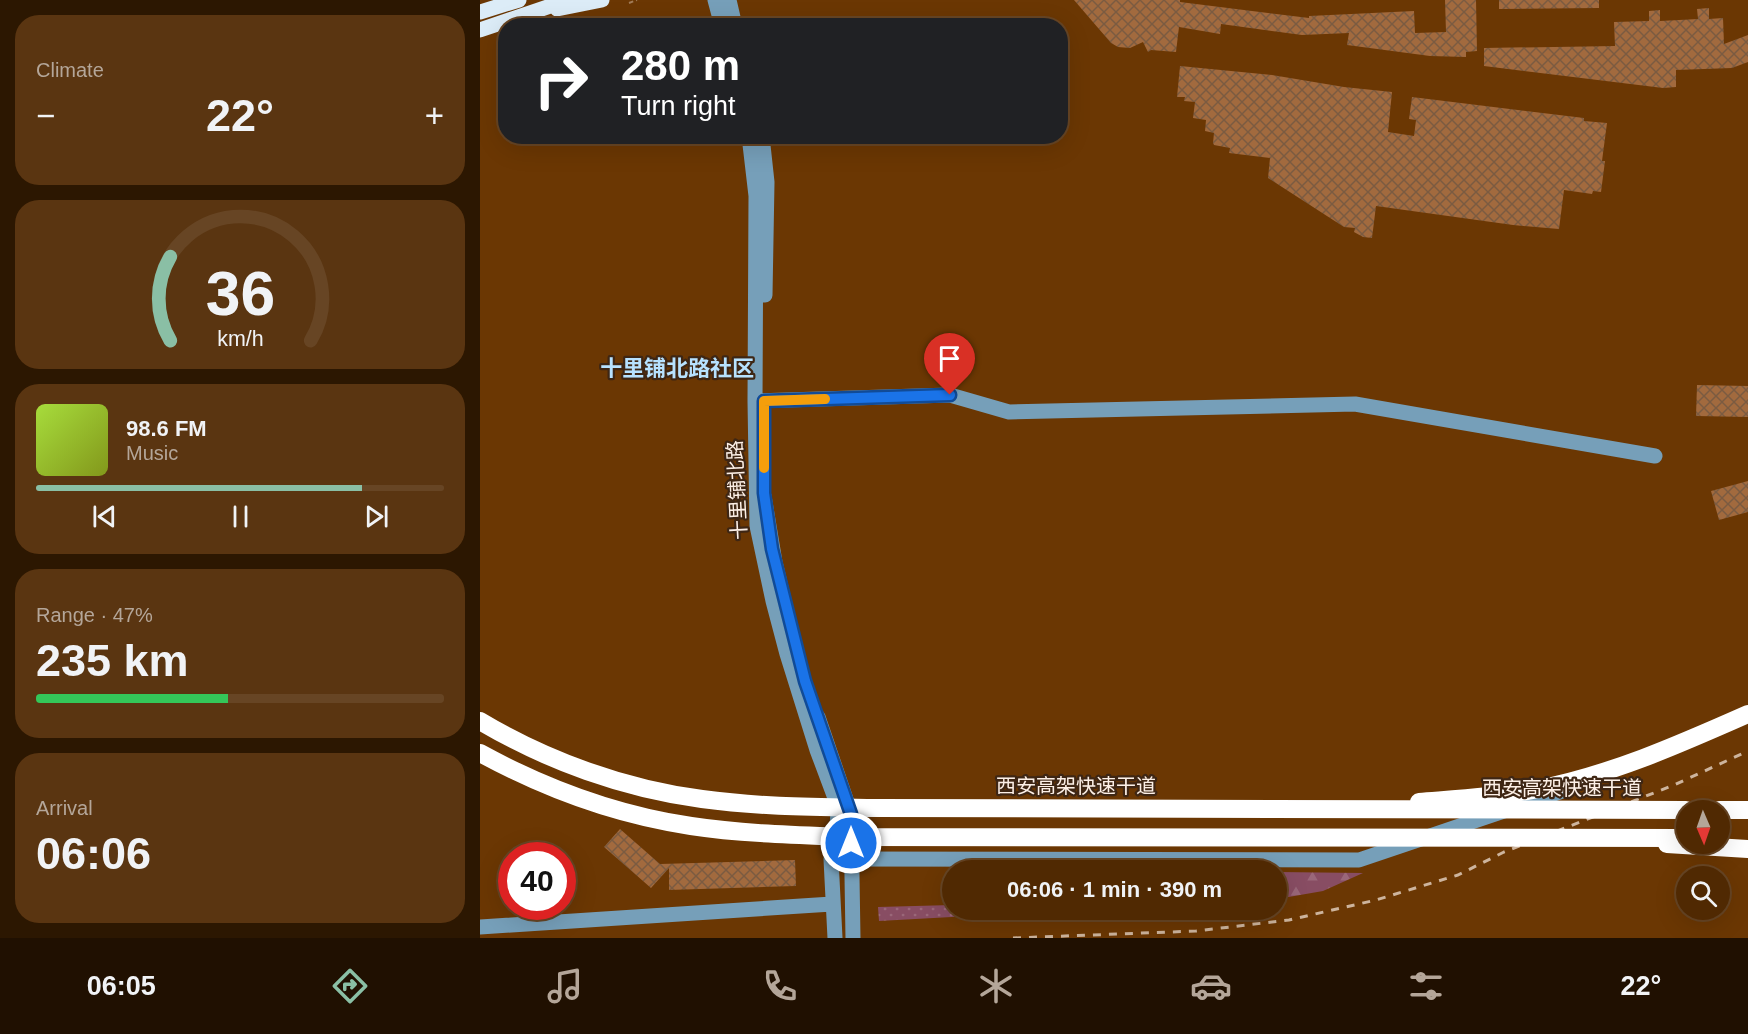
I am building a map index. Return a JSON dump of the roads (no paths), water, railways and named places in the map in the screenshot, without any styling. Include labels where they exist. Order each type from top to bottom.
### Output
[{"type":"highway","points":[[1324,809],[1476,798],[1532,791],[1629,764],[1748,714]]},
{"type":"highway","name":"西安高架快速干道","points":[[480,721],[532,749],[584,770],[677,795],[727,802],[799,807],[1676,810]]},
{"type":"highway","points":[[480,753],[540,783],[604,806],[669,822],[745,832],[851,837],[1676,838]]},
{"type":"highway","points":[[1730,810],[1748,810]]},
{"type":"highway","points":[[1730,838],[1748,838]]},
{"type":"highway","points":[[1572,839],[1748,849]]},
{"type":"main road","points":[[480,12],[519,0]]},
{"type":"main road","points":[[518,18],[568,0]]},
{"type":"main road","points":[[533,12],[602,0]]},
{"type":"main road","points":[[481,33],[498,26]]},
{"type":"street","points":[[715,0],[720,18]]},
{"type":"street","points":[[729,0],[733,18]]},
{"type":"street","name":"十里铺北路","points":[[750,144],[756,196],[759,401],[764,493],[781,590],[805,681],[851,814],[853,938]]},
{"type":"street","name":"十里铺北路","points":[[763,144],[767,192],[757,526],[787,654],[838,813],[831,859],[834,938]]},
{"type":"street","points":[[759,401],[950,395],[1009,412],[1355,404],[1655,456]]},
{"type":"street","points":[[831,859],[1359,860],[1563,791]]},
{"type":"street","points":[[480,927],[832,901]]},
{"type":"railway","points":[[1013,938],[1196,931],[1289,920],[1376,900],[1458,875],[1504,852],[1674,785],[1748,751]]},
{"type":"district","name":"十里铺北路社区","points":[[677,368]]}]
